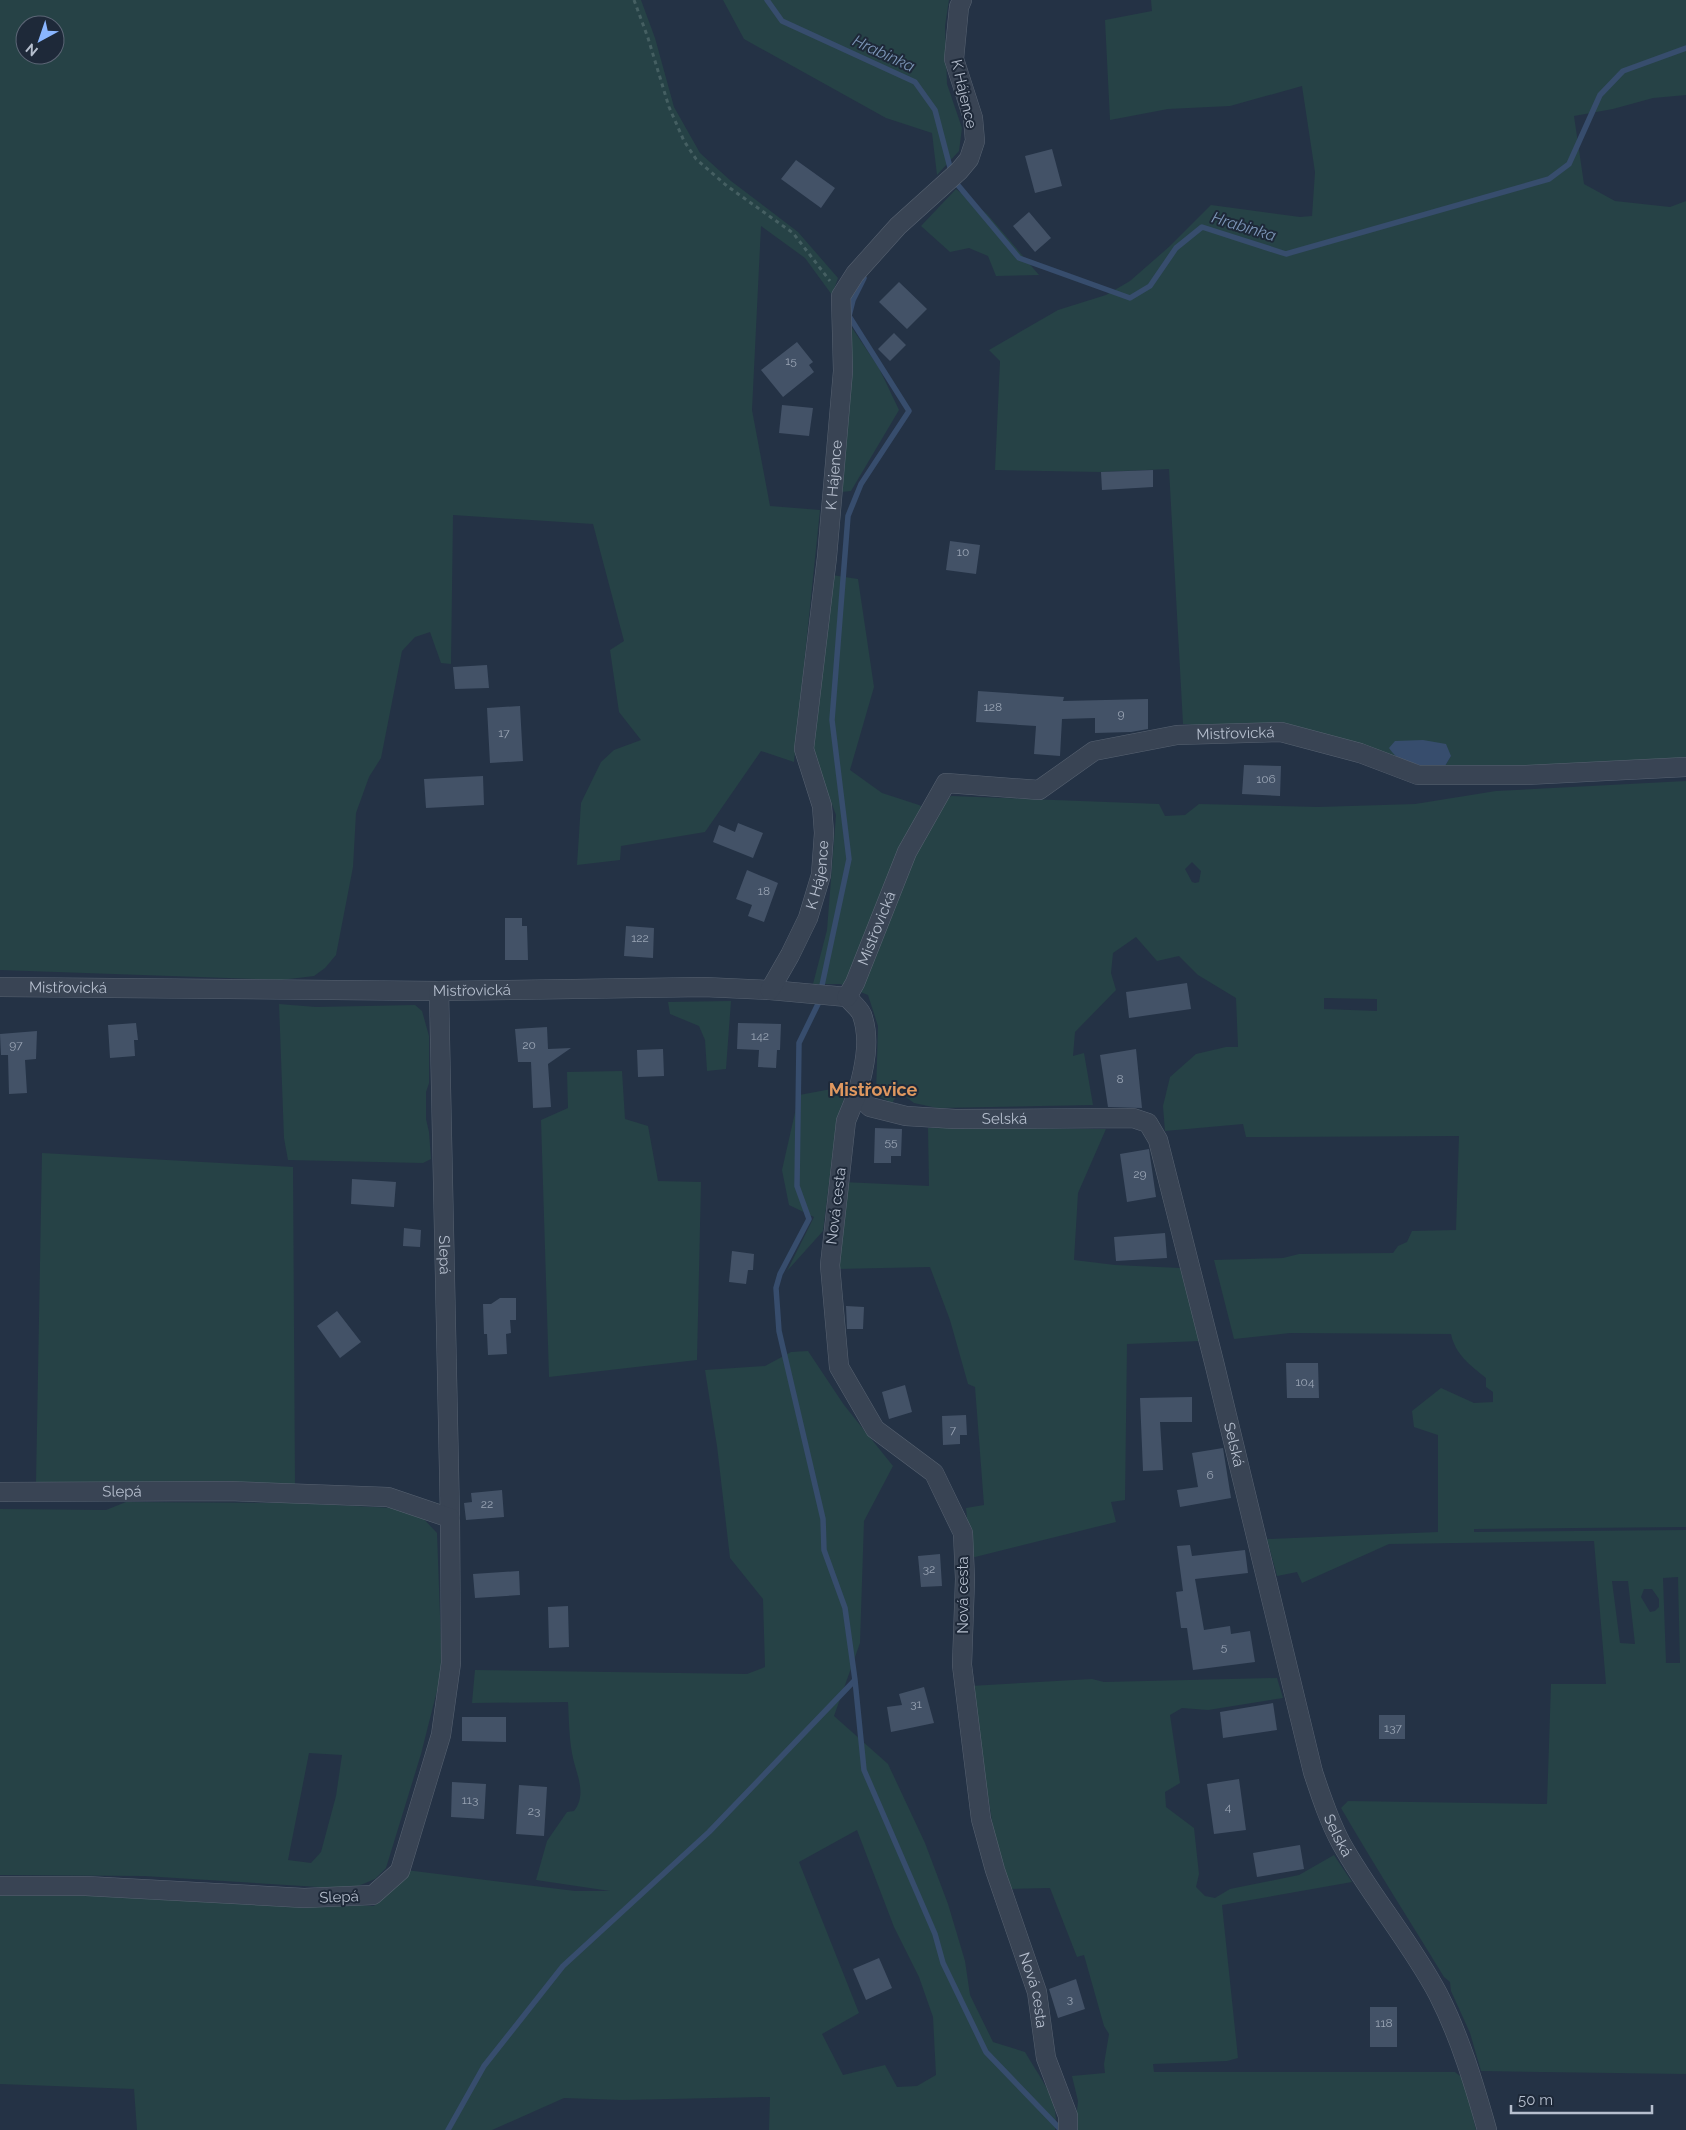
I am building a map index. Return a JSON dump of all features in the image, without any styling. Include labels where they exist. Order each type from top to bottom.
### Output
[{"type":"street","name":"K Hájence","points":[[770,990],[808,918],[821,875],[824,833],[822,806],[804,749],[827,557],[843,371],[842,296],[855,274],[898,226],[969,160],[975,141],[973,118],[954,59],[959,7],[962,0]]},
{"type":"street","name":"Mistřovická","points":[[0,987],[439,991],[629,988],[770,990],[830,996],[855,983],[907,852],[946,783],[1039,790],[1094,751],[1176,735],[1281,732],[1360,753],[1418,775],[1526,775],[1686,767]]},
{"type":"street","name":"Slepá","points":[[0,1886],[86,1886],[304,1898],[373,1895],[400,1871],[441,1736],[451,1663],[450,1518],[439,991]]},
{"type":"street","points":[[830,996],[862,1014],[866,1040],[864,1069],[857,1094]]},
{"type":"street","name":"Nová cesta","points":[[857,1094],[846,1121],[830,1265],[839,1367],[875,1428],[934,1473],[963,1532],[965,1579],[962,1665],[981,1819],[995,1870],[1037,1992],[1046,2058],[1068,2116],[1068,2130]]},
{"type":"street","name":"Selská","points":[[857,1094],[870,1107],[906,1116],[955,1119],[1133,1118],[1148,1123],[1158,1140],[1214,1362],[1313,1772],[1326,1811],[1340,1842],[1438,1995],[1472,2079],[1487,2130]]},
{"type":"street","name":"Slepá","points":[[0,1492],[228,1491],[388,1497],[450,1518]]},
{"type":"path","points":[[634,0],[669,107],[684,141],[696,159],[727,186],[793,233],[842,296]]},
{"type":"green space","points":[[0,0],[641,0],[655,38],[674,107],[700,153],[731,181],[798,232],[838,278],[832,295],[805,258],[761,226],[752,410],[770,506],[820,510],[794,762],[761,751],[705,832],[621,846],[620,860],[577,865],[581,803],[601,762],[614,750],[641,740],[619,712],[610,650],[624,641],[593,524],[453,515],[451,664],[441,663],[430,632],[415,637],[402,651],[381,758],[369,777],[356,813],[353,867],[336,955],[325,968],[314,976],[281,980],[0,970]]},
{"type":"green space","points":[[723,0],[949,0],[945,26],[947,84],[962,128],[959,151],[937,175],[932,133],[886,118],[744,39]]},
{"type":"green space","points":[[1151,0],[1686,0],[1686,95],[1653,98],[1613,109],[1574,116],[1584,184],[1615,201],[1670,207],[1686,201],[1686,759],[1521,769],[1445,766],[1451,756],[1399,761],[1318,732],[1183,724],[1169,469],[1101,472],[995,470],[1000,361],[989,350],[1058,310],[1106,295],[1130,281],[1170,246],[1211,205],[1300,217],[1312,216],[1315,172],[1302,86],[1230,106],[1168,109],[1110,120],[1105,20],[1152,11]]},
{"type":"green space","points":[[956,189],[987,214],[1039,275],[996,276],[988,256],[969,248],[950,252],[921,226]]},
{"type":"green space","points":[[846,319],[879,368],[899,410],[851,491],[841,492]]},
{"type":"green space","points":[[832,575],[858,579],[874,687],[850,770],[882,793],[919,805],[932,813],[951,796],[1159,804],[1165,816],[1185,815],[1199,804],[1318,807],[1415,804],[1496,791],[1686,781],[1686,1527],[1474,1529],[1474,1532],[1686,1530],[1686,2074],[1481,2071],[1470,2033],[1451,1991],[1450,1982],[1444,1977],[1341,1808],[1348,1801],[1547,1804],[1551,1684],[1606,1684],[1594,1541],[1389,1544],[1302,1583],[1297,1572],[1277,1576],[1267,1539],[1438,1532],[1438,1435],[1414,1427],[1412,1411],[1441,1388],[1474,1403],[1493,1402],[1493,1392],[1486,1387],[1486,1378],[1469,1364],[1460,1353],[1451,1334],[1290,1333],[1234,1339],[1214,1260],[1283,1258],[1299,1254],[1393,1253],[1398,1246],[1407,1242],[1412,1231],[1456,1230],[1459,1136],[1246,1137],[1243,1124],[1165,1131],[1163,1106],[1170,1077],[1196,1054],[1226,1047],[1238,1047],[1236,998],[1198,975],[1179,956],[1157,961],[1136,937],[1113,953],[1111,973],[1116,990],[1075,1032],[1073,1056],[1084,1053],[1093,1105],[937,1108],[914,1103],[899,1092],[892,1103],[876,1095],[878,1026],[868,995],[840,984],[813,984],[827,930],[836,815],[813,754]],"holes":[[[1192,862],[1201,871],[1199,882],[1192,882],[1185,869]],[[1324,998],[1377,999],[1377,1011],[1324,1009]],[[1678,1577],[1680,1663],[1666,1663],[1663,1578]],[[1612,1581],[1628,1581],[1635,1644],[1620,1643]],[[1644,1589],[1652,1589],[1659,1599],[1659,1607],[1655,1611],[1650,1612],[1641,1597]]]},
{"type":"green space","points":[[731,1001],[726,1069],[707,1071],[705,1040],[699,1026],[670,1014],[668,1002]]},
{"type":"green space","points":[[279,1004],[316,1007],[415,1005],[422,1011],[429,1036],[429,1083],[426,1092],[426,1119],[431,1159],[423,1163],[288,1160],[284,1138]]},
{"type":"green space","points":[[622,1071],[625,1119],[648,1126],[658,1181],[701,1182],[697,1360],[549,1377],[541,1120],[568,1108],[567,1072]]},
{"type":"green space","points":[[837,1088],[844,1099],[837,1118],[823,1231],[787,1271],[814,1217],[789,1205],[782,1170],[799,1095]]},
{"type":"green space","points":[[928,1128],[1106,1129],[1078,1193],[1074,1260],[1115,1265],[1180,1268],[1200,1341],[1127,1344],[1125,1500],[1111,1502],[1116,1522],[971,1558],[966,1508],[984,1505],[975,1387],[968,1384],[950,1320],[930,1267],[836,1269],[843,1182],[929,1186]]},
{"type":"green space","points":[[42,1153],[293,1167],[295,1486],[36,1483]]},
{"type":"green space","points":[[808,1351],[844,1405],[893,1466],[864,1521],[860,1643],[834,1716],[888,1764],[925,1843],[948,1904],[965,1961],[970,1995],[993,2042],[1025,2052],[1042,2079],[1055,2109],[1055,2130],[769,2130],[770,2097],[622,2100],[564,2098],[492,2130],[137,2130],[134,2089],[0,2084],[0,1893],[230,1899],[374,1906],[406,1870],[575,1891],[610,1891],[536,1880],[547,1841],[567,1812],[574,1811],[580,1798],[580,1785],[573,1758],[569,1730],[568,1702],[472,1703],[475,1670],[747,1674],[765,1667],[763,1599],[730,1558],[717,1446],[705,1370],[765,1366],[791,1352]],"holes":[[[857,1830],[894,1927],[919,1977],[933,2017],[936,2075],[917,2086],[897,2087],[885,2065],[843,2075],[822,2034],[859,2013],[799,1862]]]},
{"type":"green space","points":[[126,1502],[296,1503],[393,1508],[421,1516],[437,1533],[442,1671],[421,1754],[386,1868],[375,1879],[351,1889],[144,1876],[0,1875],[0,1509],[106,1510]],"holes":[[[309,1753],[342,1755],[336,1796],[321,1852],[311,1863],[288,1860]]]},
{"type":"green space","points":[[1277,1678],[1283,1698],[1208,1710],[1182,1708],[1170,1715],[1180,1783],[1165,1792],[1166,1807],[1194,1828],[1199,1874],[1196,1887],[1205,1896],[1215,1898],[1230,1889],[1299,1875],[1334,1855],[1352,1882],[1222,1905],[1238,2058],[1227,2061],[1153,2064],[1154,2072],[1455,2072],[1464,2079],[1476,2130],[1075,2130],[1078,2101],[1072,2076],[1105,2073],[1104,2064],[1109,2034],[1104,2026],[1084,1955],[1077,1957],[1050,1888],[1008,1889],[996,1845],[970,1686],[1092,1679],[1104,1682]]},
{"type":"water","points":[[1423,740],[1446,744],[1451,756],[1445,766],[1420,768],[1407,765],[1395,756],[1389,748],[1395,741]]},
{"type":"building","points":[[1052,149],[1062,186],[1035,193],[1025,156]]},
{"type":"building","points":[[796,160],[835,188],[821,208],[781,179]]},
{"type":"building","points":[[1029,212],[1051,238],[1035,252],[1013,226]]},
{"type":"building","points":[[899,282],[927,309],[907,329],[879,302]]},
{"type":"building","points":[[894,333],[906,345],[890,361],[878,349]]},
{"type":"building","points":[[797,342],[813,362],[809,365],[814,372],[783,397],[761,370]]},
{"type":"building","points":[[782,405],[813,408],[809,436],[779,433]]},
{"type":"building","points":[[1153,470],[1153,487],[1102,490],[1101,472]]},
{"type":"building","points":[[950,541],[980,545],[976,574],[946,570]]},
{"type":"building","points":[[487,665],[489,688],[455,689],[453,667]]},
{"type":"building","points":[[978,691],[1064,697],[1063,701],[1148,699],[1148,729],[1131,732],[1095,733],[1095,718],[1062,719],[1060,756],[1034,754],[1036,726],[976,722]]},
{"type":"building","points":[[520,706],[523,761],[490,763],[487,708]]},
{"type":"building","points":[[1244,765],[1281,766],[1280,796],[1242,794]]},
{"type":"building","points":[[483,776],[484,805],[426,808],[424,779]]},
{"type":"building","points":[[738,823],[763,833],[753,858],[713,842],[719,825],[735,832]]},
{"type":"building","points":[[747,870],[778,883],[764,922],[748,916],[752,905],[736,899]]},
{"type":"building","points":[[505,918],[522,918],[522,926],[527,926],[528,960],[505,960]]},
{"type":"building","points":[[626,926],[654,928],[653,958],[624,956]]},
{"type":"building","points":[[1187,983],[1191,1009],[1129,1018],[1126,992]]},
{"type":"building","points":[[136,1023],[138,1040],[134,1040],[135,1056],[110,1058],[108,1025]]},
{"type":"building","points":[[738,1023],[781,1024],[780,1050],[777,1050],[776,1068],[758,1067],[759,1050],[737,1049]]},
{"type":"building","points":[[547,1027],[548,1049],[571,1048],[548,1064],[551,1107],[533,1108],[531,1062],[518,1062],[515,1029]]},
{"type":"building","points":[[37,1031],[36,1059],[25,1060],[27,1093],[9,1094],[8,1055],[1,1055],[0,1034]]},
{"type":"building","points":[[663,1049],[664,1076],[638,1077],[637,1050]]},
{"type":"building","points":[[1136,1049],[1142,1108],[1108,1107],[1100,1055]]},
{"type":"building","points":[[875,1128],[902,1129],[901,1156],[891,1156],[891,1163],[874,1163]]},
{"type":"building","points":[[1149,1149],[1156,1197],[1127,1202],[1120,1154]]},
{"type":"building","points":[[352,1179],[396,1182],[394,1207],[351,1204]]},
{"type":"building","points":[[404,1228],[421,1230],[420,1247],[403,1246]]},
{"type":"building","points":[[1165,1233],[1167,1258],[1116,1261],[1114,1237]]},
{"type":"building","points":[[732,1251],[754,1254],[753,1270],[748,1270],[746,1284],[729,1282]]},
{"type":"building","points":[[500,1298],[516,1298],[516,1320],[510,1320],[511,1333],[506,1334],[507,1354],[488,1355],[487,1334],[484,1334],[483,1304],[491,1304]]},
{"type":"building","points":[[846,1306],[864,1307],[863,1329],[847,1329]]},
{"type":"building","points":[[337,1311],[361,1342],[340,1358],[317,1326]]},
{"type":"building","points":[[1286,1363],[1318,1363],[1319,1398],[1287,1398]]},
{"type":"building","points":[[905,1385],[912,1412],[889,1419],[882,1392]]},
{"type":"building","points":[[1192,1397],[1192,1422],[1160,1422],[1163,1470],[1143,1471],[1140,1398]]},
{"type":"building","points":[[966,1415],[967,1435],[960,1435],[960,1444],[943,1445],[942,1416]]},
{"type":"building","points":[[1223,1448],[1231,1498],[1180,1507],[1177,1490],[1198,1487],[1192,1453]]},
{"type":"building","points":[[502,1490],[504,1517],[466,1520],[464,1503],[472,1502],[471,1493]]},
{"type":"building","points":[[1190,1545],[1192,1556],[1245,1550],[1248,1573],[1195,1579],[1204,1630],[1230,1626],[1231,1634],[1250,1631],[1255,1662],[1193,1670],[1187,1628],[1181,1628],[1176,1592],[1183,1591],[1177,1546]]},
{"type":"building","points":[[940,1554],[942,1586],[921,1587],[918,1556]]},
{"type":"building","points":[[519,1571],[520,1595],[475,1598],[473,1574]]},
{"type":"building","points":[[568,1606],[569,1647],[549,1648],[548,1607]]},
{"type":"building","points":[[924,1687],[934,1723],[891,1732],[887,1707],[902,1705],[899,1694]]},
{"type":"building","points":[[1273,1703],[1277,1730],[1223,1738],[1220,1712]]},
{"type":"building","points":[[1379,1715],[1405,1715],[1405,1739],[1379,1739]]},
{"type":"building","points":[[462,1717],[506,1717],[506,1742],[462,1741]]},
{"type":"building","points":[[1239,1779],[1246,1830],[1214,1834],[1207,1784]]},
{"type":"building","points":[[452,1782],[486,1784],[484,1819],[451,1817]]},
{"type":"building","points":[[519,1785],[547,1787],[544,1836],[516,1834]]},
{"type":"building","points":[[1300,1845],[1304,1869],[1257,1877],[1253,1853]]},
{"type":"building","points":[[879,1958],[892,1988],[866,2000],[853,1969]]},
{"type":"building","points":[[1076,1979],[1085,2009],[1058,2018],[1049,1989]]},
{"type":"building","points":[[1370,2007],[1397,2007],[1397,2047],[1370,2047]]},
{"type":"waterway","name":"Hrabinka","points":[[767,0],[782,21],[915,82],[935,110],[952,175],[957,184],[1019,258],[1130,298],[1150,286],[1176,248],[1202,227],[1286,254],[1549,179],[1569,164],[1600,95],[1623,71],[1686,48]]},
{"type":"waterway","points":[[448,2130],[484,2066],[563,1966],[709,1832],[855,1680],[845,1608],[824,1550],[823,1519],[779,1331],[776,1288],[780,1274],[809,1219],[797,1186],[799,1043],[818,1004],[849,859],[832,720],[848,516],[861,484],[909,411],[849,316],[853,300],[864,278]]},
{"type":"waterway","points":[[855,1680],[864,1770],[935,1934],[943,1963],[986,2052],[1061,2130]]},
{"type":"district","name":"Mistřovice","points":[[873,1090]]}]
